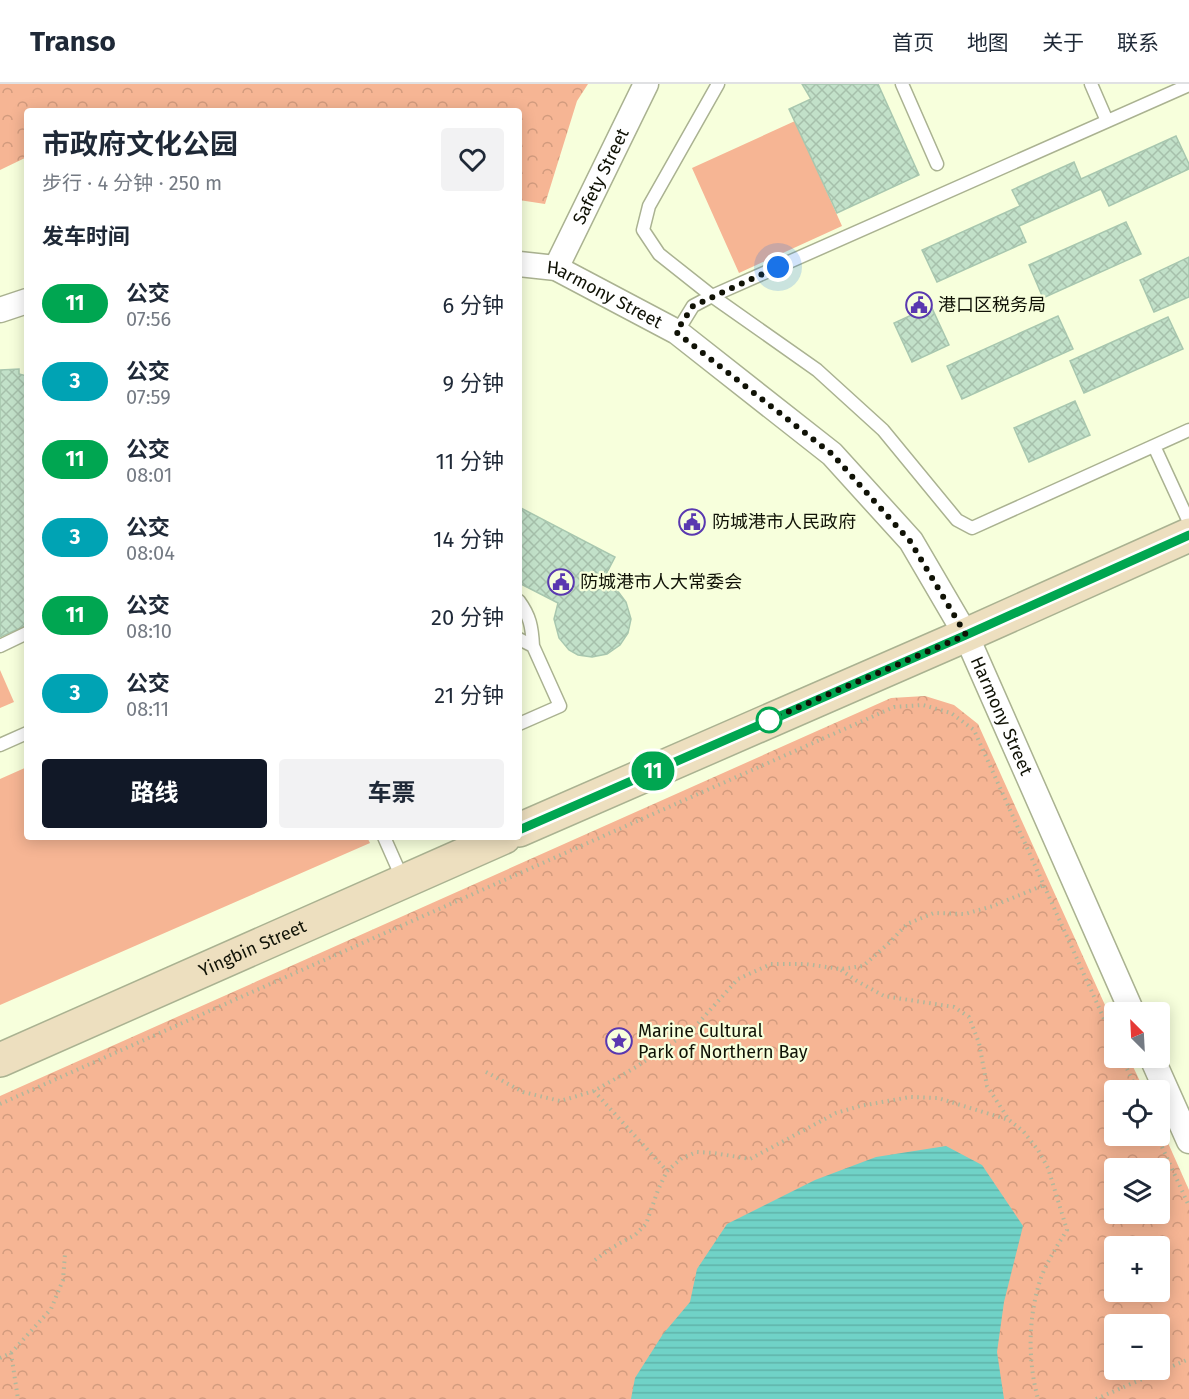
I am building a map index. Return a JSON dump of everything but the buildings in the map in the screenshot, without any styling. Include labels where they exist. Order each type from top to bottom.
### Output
[{"type":"main road","points":[[522,829],[1189,535]]},
{"type":"main road","name":"Yingbin Street","points":[[0,1060],[497,840]]},
{"type":"street","name":"Safety Street","points":[[556,268],[646,84]]},
{"type":"street","name":"Harmony Street","points":[[522,264],[556,268],[676,332],[832,454],[910,541],[966,635],[1128,1002]]},
{"type":"street","points":[[0,310],[24,302]]},
{"type":"street","points":[[1156,1068],[1189,1141]]},
{"type":"lane","points":[[718,84],[649,206],[643,230],[659,254],[712,296],[817,370],[883,430],[957,520],[972,528],[1189,430]]},
{"type":"lane","points":[[902,84],[937,164]]},
{"type":"lane","points":[[1091,84],[1107,121]]},
{"type":"lane","points":[[676,332],[693,306],[712,296],[1189,85]]},
{"type":"lane","points":[[1154,446],[1189,522]]},
{"type":"lane","points":[[522,605],[527,612],[532,629],[533,646],[560,706],[522,723]]},
{"type":"lane","points":[[0,646],[24,634]]},
{"type":"lane","points":[[522,640],[533,646]]},
{"type":"lane","points":[[0,745],[24,734]]},
{"type":"lane","points":[[385,840],[404,881]]},
{"type":"path","points":[[0,1104],[894,707],[923,705],[951,713],[974,730],[1104,1019]]},
{"type":"path","points":[[486,1072],[524,1092],[560,1101],[594,1091],[636,1067],[693,1029],[738,979],[771,964],[806,964],[840,969],[863,966],[907,924],[934,913],[965,914],[993,906],[1044,885]]},
{"type":"path","points":[[840,969],[884,996],[954,1007],[969,1017],[979,1043],[987,1086],[1009,1120],[1023,1131],[1038,1150],[1048,1168],[1066,1230],[1039,1282],[1031,1316],[1031,1359],[1038,1399]]},
{"type":"path","points":[[594,1091],[667,1171]]},
{"type":"path","points":[[595,1260],[635,1235],[646,1224],[667,1171],[682,1158],[697,1152],[750,1159],[836,1113],[910,1096],[939,1098],[1009,1120]]},
{"type":"path","points":[[1162,1146],[1189,1206]]},
{"type":"path","points":[[0,1358],[11,1353],[51,1309],[63,1280],[65,1254]]},
{"type":"path","points":[[11,1353],[18,1399]]},
{"type":"path","points":[[1096,1399],[1189,1359]]},
{"type":"green space","points":[[0,84],[588,84],[577,101],[545,204],[522,200],[522,108],[24,108],[24,158],[0,170]]},
{"type":"green space","points":[[795,121],[842,226],[739,273],[692,168]]},
{"type":"green space","points":[[0,670],[14,702],[0,708]]},
{"type":"green space","name":"Marine Cultural Park of Northern Bay","points":[[925,696],[954,705],[978,724],[1104,1003],[1104,1068],[1134,1068],[1139,1080],[1104,1080],[1104,1146],[1169,1146],[1189,1190],[1189,1399],[0,1399],[0,1096],[891,698]]},
{"type":"green space","points":[[24,768],[24,840],[368,840],[370,843],[0,1005],[0,779]]},
{"type":"water","points":[[946,1146],[982,1165],[1023,1226],[1004,1302],[997,1352],[1004,1399],[631,1399],[635,1378],[663,1334],[690,1302],[697,1269],[727,1224],[815,1180],[876,1157]]},
{"type":"bus line","name":"11","points":[[522,829],[1189,535]]},
{"type":"place","name":"港口区税务局","points":[[919,305]]},
{"type":"place","name":"防城港市人民政府","points":[[692,522]]},
{"type":"place","name":"防城港市人大常委会","points":[[561,582]]},
{"type":"place","name":"Marine Cultural Park of Northern Bay","points":[[619,1041]]},
{"type":"route","points":[[769,720],[966,635],[910,541],[832,454],[676,332],[693,306],[778,267]]}]
